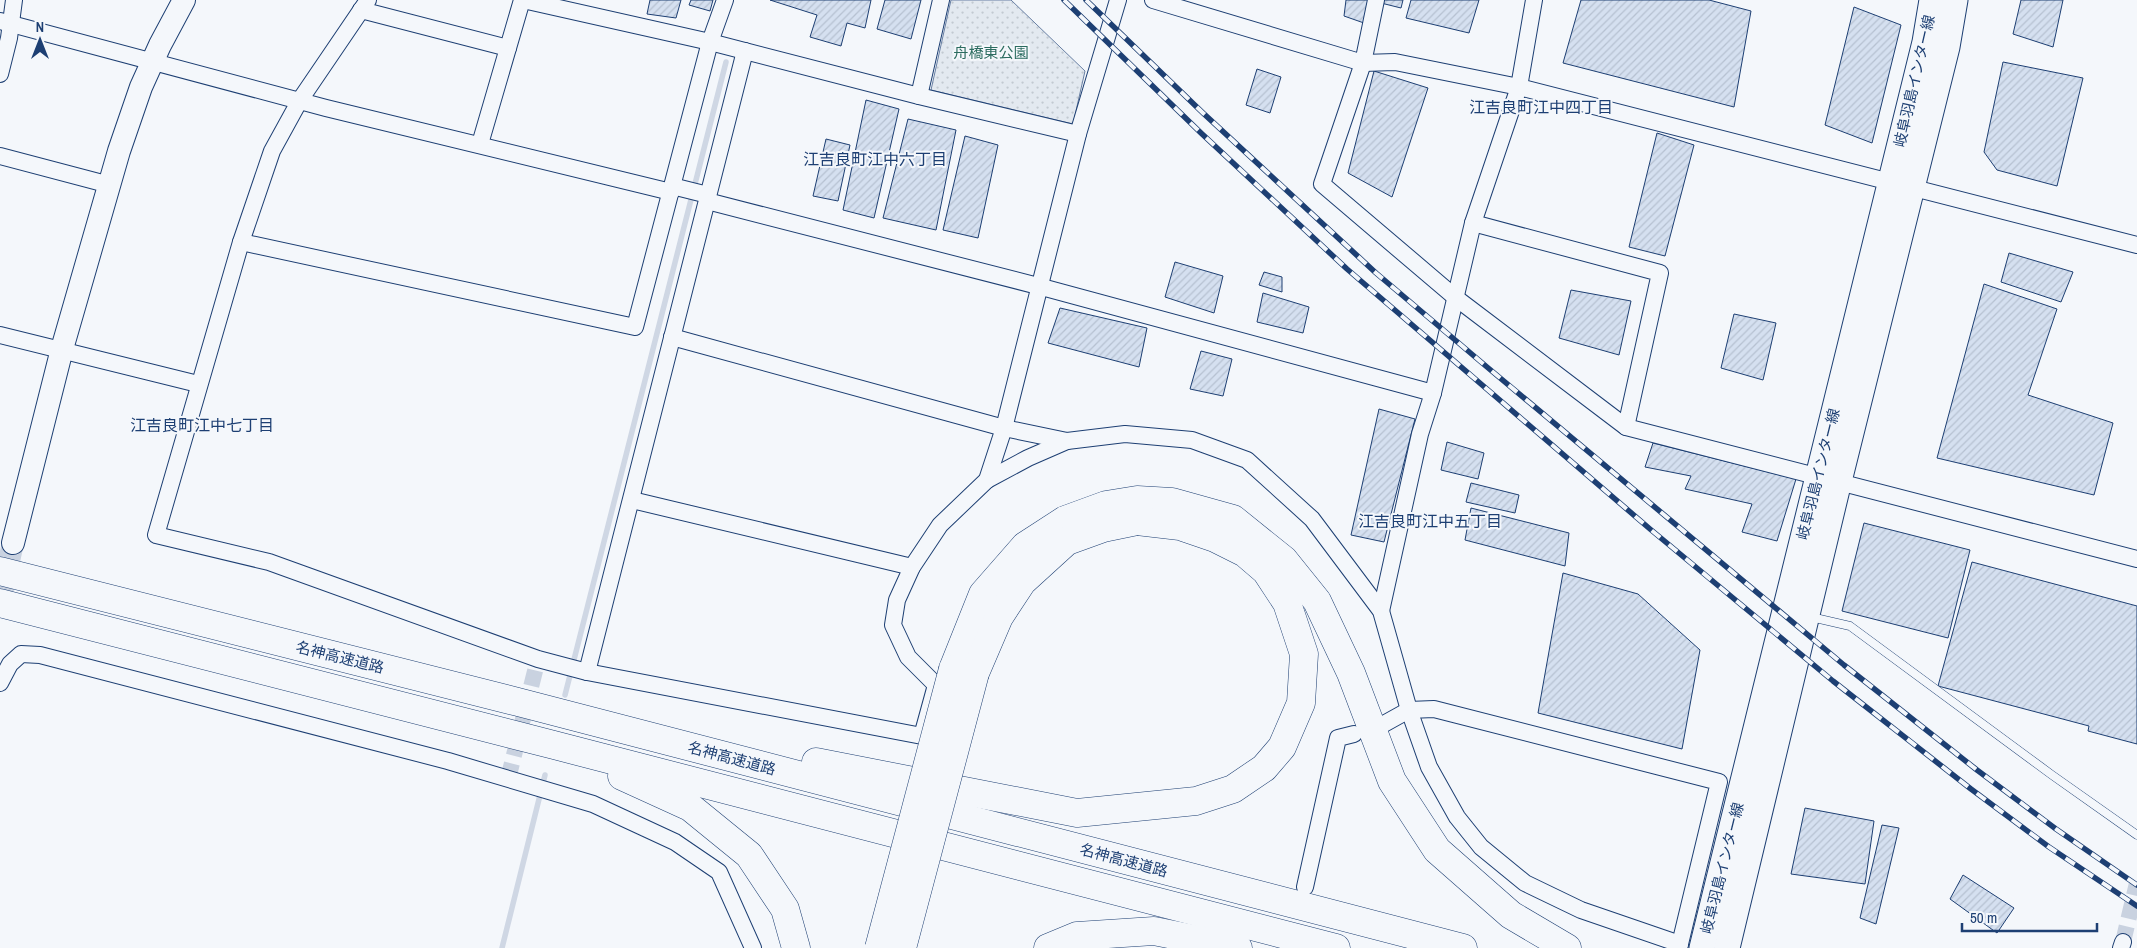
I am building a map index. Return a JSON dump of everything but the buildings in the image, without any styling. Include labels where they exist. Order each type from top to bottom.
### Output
[{"type":"highway","points":[[902,948],[983,594],[1025,546],[1066,520],[1106,505],[1137,500],[1172,502],[1233,519],[1284,560],[1317,601],[1351,673],[1392,781],[1437,850],[1511,915],[1566,948]]},
{"type":"highway","points":[[532,706],[1077,813],[1196,801],[1233,789],[1264,768],[1282,747],[1300,703],[1304,654],[1287,603],[1266,571],[1245,553],[1215,538],[1180,526],[1137,521],[1103,528],[1067,541],[1022,582],[964,671],[879,948]]},
{"type":"highway","name":"名神高速道路","points":[[0,571],[532,706],[1463,948]]},
{"type":"highway","points":[[0,603],[554,744],[1336,948]]},
{"type":"highway","points":[[554,744],[690,807],[749,855],[785,909],[796,948]]},
{"type":"highway","points":[[1048,948],[1077,936],[1154,931],[1238,948]]},
{"type":"main road","name":"岐阜羽島インター線","points":[[1687,946],[1727,798],[1828,478],[1901,184],[1932,0]]},
{"type":"main road","name":"岐阜羽島インター線","points":[[1901,184],[1947,47],[1954,0]]},
{"type":"main road","name":"岐阜羽島インター線","points":[[1727,948],[1806,616],[1828,478]]},
{"type":"street","points":[[0,74],[5,22],[14,0]]},
{"type":"street","points":[[13,544],[62,349],[110,185],[142,87],[184,0]]},
{"type":"street","points":[[480,144],[522,0],[710,42],[1078,134]]},
{"type":"street","points":[[241,242],[635,327],[674,189],[710,42],[725,0]]},
{"type":"street","points":[[920,96],[941,0]]},
{"type":"street","points":[[988,480],[1004,428],[1038,286],[1078,134],[1118,0]]},
{"type":"street","points":[[1153,0],[1363,63],[1395,62],[1519,87],[2137,245]]},
{"type":"street","points":[[1376,0],[1363,63],[1322,184],[1456,298],[1626,427],[2137,559]]},
{"type":"street","points":[[1381,612],[1420,434],[1433,393],[1473,223],[1519,87],[1534,0]]},
{"type":"street","points":[[508,48],[364,5],[300,100],[272,151],[241,242],[198,384],[156,534],[269,562],[538,659],[560,665],[922,736],[936,685],[908,657],[893,625],[897,600],[912,567],[940,525],[988,480],[1028,458],[1067,441],[1125,434],[1192,440],[1247,460],[1312,519],[1381,612],[1409,710],[1429,767],[1457,817],[1481,847],[1525,883],[1581,910],[1687,946]]},
{"type":"street","points":[[5,22],[300,100],[706,197],[1433,393]]},
{"type":"street","points":[[585,671],[632,500],[706,197],[745,51]]},
{"type":"street","points":[[0,156],[110,185]]},
{"type":"street","points":[[1473,223],[1660,273],[1626,427]]},
{"type":"street","points":[[0,334],[198,384]]},
{"type":"street","points":[[672,337],[1004,428],[1067,441]]},
{"type":"street","points":[[632,500],[912,567]]},
{"type":"street","points":[[0,683],[10,664],[21,654],[40,655],[448,761],[593,804],[675,842],[719,872],[753,948]]},
{"type":"street","points":[[1382,726],[1409,710],[1434,709],[1719,782],[1727,798]]},
{"type":"street","points":[[1305,887],[1338,738],[1354,734]]},
{"type":"lane","points":[[1806,616],[1850,626],[2052,775],[2137,835]]},
{"type":"green space","name":"舟橋東公園","points":[[951,0],[1011,0],[1085,71],[1073,124],[931,90]]},
{"type":"waterway","points":[[565,695],[726,62]]},
{"type":"waterway","points":[[502,948],[545,775]]},
{"type":"tunnel","points":[[0,601],[13,543]]},
{"type":"tunnel","points":[[508,779],[538,659]]},
{"type":"tunnel","points":[[2123,942],[2137,883]]},
{"type":"railway","points":[[1064,0],[1201,133],[1347,269],[1650,529],[1833,681],[1971,789],[2049,847],[2137,906]]},
{"type":"railway","points":[[1086,0],[1203,113],[1376,273],[1487,367],[1844,665],[1977,770],[2056,829],[2137,885]]},
{"type":"district","name":"江吉良町江中四丁目","points":[[1541,107]]},
{"type":"district","name":"江吉良町江中六丁目","points":[[875,159]]},
{"type":"district","name":"江吉良町江中七丁目","points":[[202,425]]},
{"type":"district","name":"江吉良町江中五丁目","points":[[1430,521]]}]
